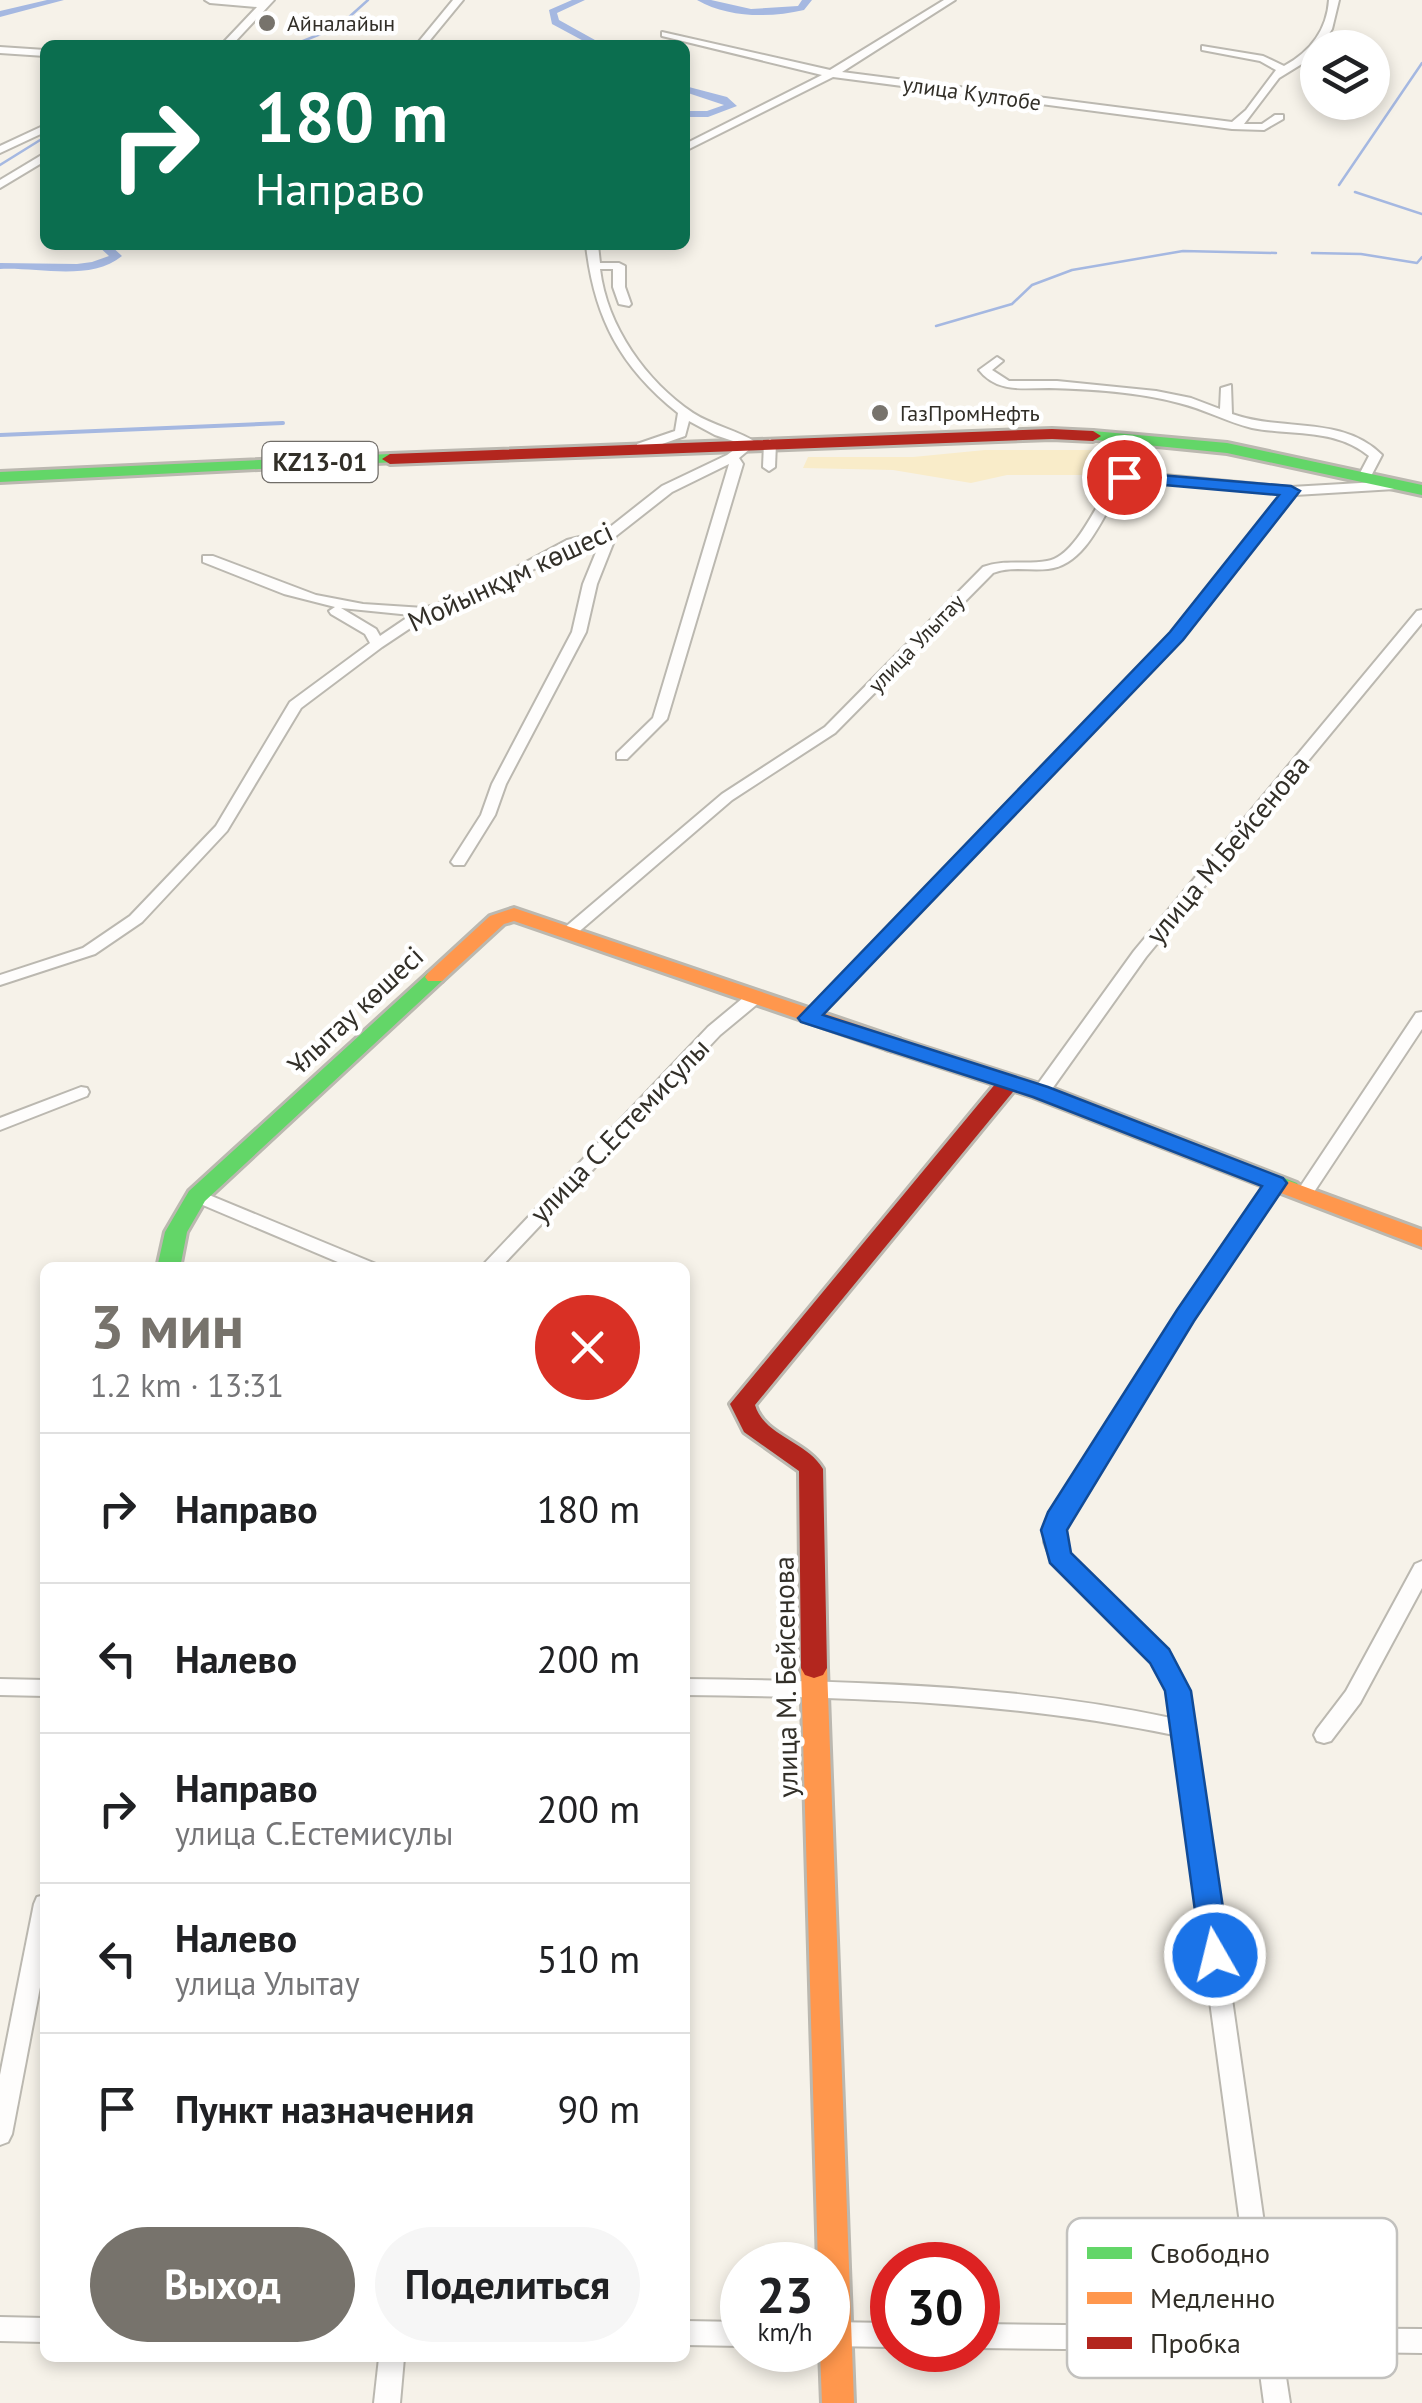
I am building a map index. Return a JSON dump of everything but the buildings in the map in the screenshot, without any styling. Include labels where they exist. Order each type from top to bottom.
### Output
[{"type":"main road","name":"KZ13-01","points":[[0,477],[641,448],[763,451],[1097,435],[1227,448],[1412,487]]},
{"type":"main road","name":"Ұлытау көшесі","points":[[197,1196],[497,920],[520,914],[809,1018],[1041,1092],[1422,1239]]},
{"type":"main road","name":"улица М. Бейсенова","points":[[829,2242],[811,1466],[797,1450],[749,1425],[741,1413],[742,1404],[1009,1082]]},
{"type":"main road","points":[[169,1262],[176,1232],[197,1196]]},
{"type":"main road","name":"улица М. Бейсенова","points":[[835,2372],[838,2403]]},
{"type":"street","points":[[210,0],[266,3]]},
{"type":"street","points":[[425,40],[458,0]]},
{"type":"street","points":[[690,145],[828,73],[950,0]]},
{"type":"street","points":[[1232,126],[1242,123],[1271,80],[1320,42],[1334,18],[1334,0]]},
{"type":"street","points":[[231,40],[266,3]]},
{"type":"street","name":"улица Култобе","points":[[666,34],[828,73],[1232,126],[1264,127],[1279,118]]},
{"type":"street","points":[[1206,48],[1263,59],[1283,69]]},
{"type":"street","points":[[0,50],[40,53]]},
{"type":"street","points":[[0,150],[40,130]]},
{"type":"street","points":[[0,186],[40,159]]},
{"type":"street","points":[[592,250],[592,266],[615,337],[636,366],[707,430],[763,451]]},
{"type":"street","points":[[592,266],[619,266],[624,304]]},
{"type":"street","points":[[997,360],[985,370],[1000,383],[1053,384],[1173,398],[1229,409],[1262,426],[1337,432],[1374,448],[1376,455],[1366,475]]},
{"type":"street","points":[[1227,388],[1229,409]]},
{"type":"street","points":[[641,448],[681,433],[686,422],[684,412]]},
{"type":"street","name":"Мойынқұм көшесі","points":[[3,974],[89,951],[136,918],[222,828],[294,705],[377,644],[425,612],[466,600],[572,543],[610,534],[668,488],[731,458],[763,451]]},
{"type":"street","points":[[622,756],[660,720],[674,662],[728,498],[737,464],[731,458]]},
{"type":"street","name":"улица Улытау","points":[[569,932],[726,796],[830,730],[988,570],[1007,565],[1056,564],[1070,557],[1120,479],[1133,476],[1291,491]]},
{"type":"street","points":[[809,1018],[1176,636],[1291,491],[1412,487]]},
{"type":"street","points":[[459,862],[488,814],[499,784],[579,632],[590,584],[610,534]]},
{"type":"street","points":[[208,559],[261,583],[323,604],[371,632],[377,644]]},
{"type":"street","points":[[323,604],[425,612]]},
{"type":"street","name":"улица М.Бейсенова","points":[[1041,1092],[1151,940],[1422,614]]},
{"type":"street","name":"улица С.Естемисулы","points":[[494,1262],[714,1031],[754,997]]},
{"type":"street","points":[[1304,1194],[1422,1016]]},
{"type":"street","points":[[0,1124],[80,1092]]},
{"type":"street","points":[[1252,2218],[1185,1729],[1171,1673],[1160,1656],[1059,1556],[1054,1530],[1057,1519],[1185,1316],[1276,1183]]},
{"type":"street","points":[[197,1196],[356,1262]]},
{"type":"street","points":[[1324,1735],[1353,1697],[1422,1569]]},
{"type":"street","points":[[0,1687],[40,1688]]},
{"type":"street","points":[[690,1687],[908,1689],[1014,1698],[1185,1729]]},
{"type":"street","points":[[0,2134],[40,1930]]},
{"type":"street","points":[[0,2329],[40,2330]]},
{"type":"street","points":[[690,2333],[720,2334]]},
{"type":"street","points":[[1000,2336],[1067,2337]]},
{"type":"street","points":[[1397,2341],[1422,2341]]},
{"type":"street","points":[[387,2403],[392,2362]]},
{"type":"street","points":[[1273,2378],[1276,2403]]},
{"type":"shaded area","points":[[985,450],[1118,450],[1108,475],[1007,475],[971,483],[893,470],[803,468],[808,457],[913,457]]},
{"type":"waterway","points":[[0,14],[59,0]]},
{"type":"waterway","points":[[306,40],[338,27],[368,0]]},
{"type":"waterway","points":[[580,0],[552,12],[555,22],[589,40]]},
{"type":"waterway","points":[[702,0],[764,12],[801,8],[807,0]]},
{"type":"waterway","points":[[1339,185],[1422,63]]},
{"type":"waterway","points":[[690,90],[723,99],[732,106],[708,114],[690,114]]},
{"type":"waterway","points":[[0,165],[40,140]]},
{"type":"waterway","points":[[1355,192],[1422,214]]},
{"type":"waterway","points":[[0,266],[92,266],[116,256],[109,250]]},
{"type":"waterway","points":[[936,326],[1012,304],[1032,285],[1072,270],[1183,251],[1276,253]]},
{"type":"waterway","points":[[1312,253],[1361,254],[1417,263],[1422,257]]},
{"type":"waterway","points":[[0,435],[283,423]]},
{"type":"traffic: fast","points":[[1093,436],[1227,448],[1422,490]]},
{"type":"traffic: fast","points":[[0,477],[390,459]]},
{"type":"traffic: fast","points":[[169,1262],[176,1232],[197,1196],[435,977]]},
{"type":"traffic: fast","points":[[893,1044],[1041,1092],[1289,1188]]},
{"type":"traffic: slow","points":[[435,977],[497,920],[514,914],[893,1044]]},
{"type":"traffic: slow","points":[[1289,1188],[1422,1239]]},
{"type":"traffic: slow","points":[[814,1668],[838,2403]]},
{"type":"traffic: jam","points":[[390,459],[1052,434],[1093,436]]},
{"type":"traffic: jam","points":[[814,1668],[811,1469],[794,1452],[752,1425],[742,1404],[1009,1082]]},
{"type":"place","name":"Айналайын","points":[[267,23]]},
{"type":"place","name":"ГазПромНефть","points":[[880,413]]},
{"type":"route","points":[[1124,477],[1291,491],[1176,636],[809,1018],[1041,1092],[1276,1183],[1185,1316],[1057,1519],[1054,1530],[1059,1556],[1160,1656],[1178,1691],[1215,1955]]}]
